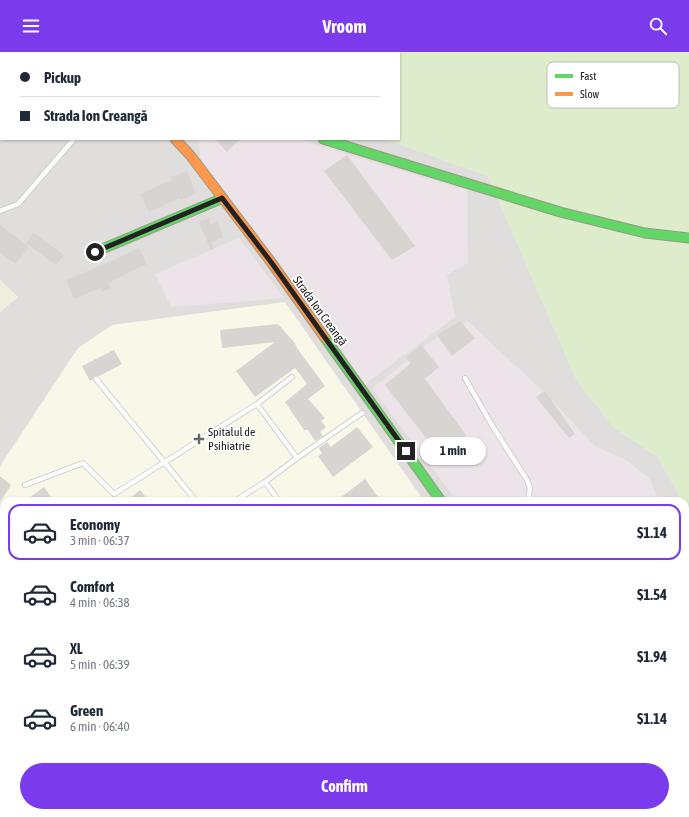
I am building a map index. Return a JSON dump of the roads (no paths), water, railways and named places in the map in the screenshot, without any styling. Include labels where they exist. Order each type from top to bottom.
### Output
[{"type":"street","name":"Strada Ion Creangă","points":[[179,140],[271,262],[439,497]]},
{"type":"street","points":[[326,140],[560,212],[645,233],[689,238]]},
{"type":"street","points":[[95,252],[222,198]]},
{"type":"lane","points":[[0,211],[18,204],[73,140]]},
{"type":"lane","points":[[25,484],[84,464],[114,494],[164,464],[257,404],[292,377]]},
{"type":"lane","points":[[465,378],[493,427],[527,480],[530,488],[529,497]]},
{"type":"lane","points":[[96,380],[193,497]]},
{"type":"lane","points":[[257,404],[297,458]]},
{"type":"lane","points":[[241,497],[265,482],[362,413]]},
{"type":"lane","points":[[265,482],[277,497]]},
{"type":"place","name":"Spitalul de Psihiatrie","points":[[199,439]]}]
